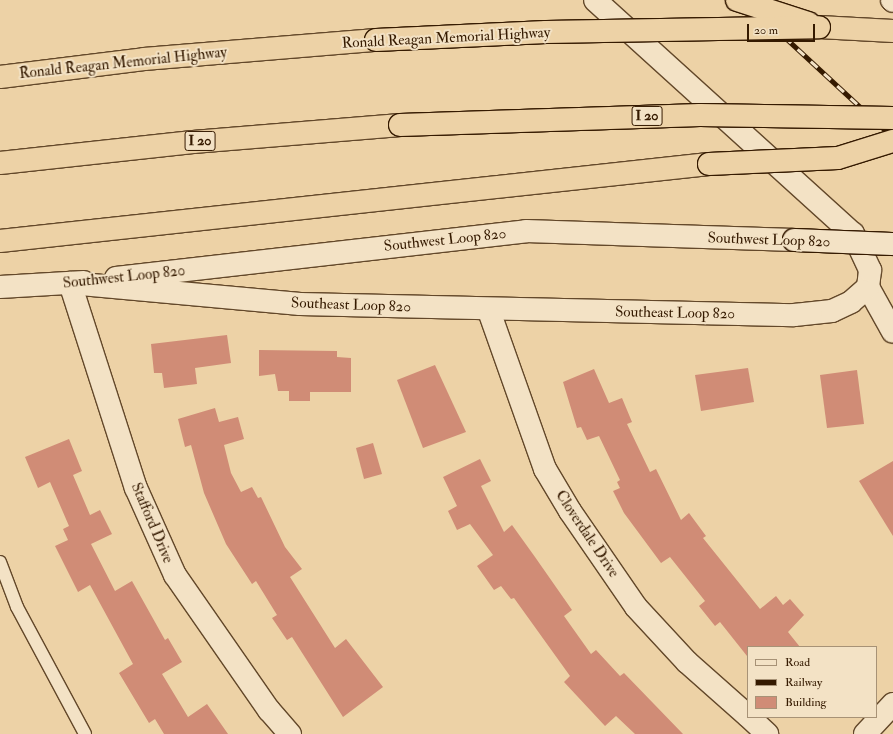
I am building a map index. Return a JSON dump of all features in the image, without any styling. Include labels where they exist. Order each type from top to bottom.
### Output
[{"type":"highway","points":[[737,0],[819,27]]},
{"type":"highway","name":"Ronald Reagan Memorial Highway","points":[[0,77],[144,59],[376,40],[546,32],[819,27],[893,31]]},
{"type":"highway","name":"I 20","points":[[0,163],[193,142],[400,125],[700,115],[893,118]]},
{"type":"highway","points":[[0,241],[709,164],[838,158],[893,141]]},
{"type":"main road","points":[[595,0],[853,234],[870,270],[868,287],[893,332]]},
{"type":"main road","name":"Southwest Loop 820","points":[[0,287],[70,283],[526,231],[893,244]]},
{"type":"main road","name":"Southeast Loop 820","points":[[70,283],[300,304],[489,310],[794,315],[832,310],[851,302],[868,287]]},
{"type":"main road","name":"Stafford Drive","points":[[70,283],[136,488],[175,575],[269,710],[290,734]]},
{"type":"main road","name":"Cloverdale Drive","points":[[489,310],[545,470],[570,511],[636,607],[687,662],[747,716]]},
{"type":"main road","points":[[865,734],[893,704]]},
{"type":"main road","name":"Cloverdale Drive","points":[[749,718],[767,734]]},
{"type":"lane","points":[[0,562],[17,607],[85,734]]},
{"type":"building","points":[[227,335],[231,363],[195,368],[197,384],[164,388],[162,373],[154,373],[151,344]]},
{"type":"building","points":[[259,350],[337,351],[337,357],[351,358],[351,392],[310,392],[310,401],[289,401],[289,391],[278,391],[275,374],[259,376]]},
{"type":"building","points":[[435,365],[466,432],[423,448],[397,380]]},
{"type":"building","points":[[748,368],[754,402],[701,411],[695,375]]},
{"type":"building","points":[[594,369],[609,403],[622,398],[632,422],[627,424],[650,472],[656,469],[681,520],[689,513],[706,536],[703,538],[760,609],[776,596],[783,605],[790,599],[804,615],[788,632],[799,646],[747,646],[747,656],[720,622],[715,626],[699,606],[705,601],[670,557],[661,563],[624,513],[613,491],[620,488],[617,482],[620,480],[599,436],[587,440],[581,427],[577,428],[563,382]]},
{"type":"building","points":[[857,370],[864,424],[827,428],[820,375]]},
{"type":"building","points":[[215,408],[219,422],[238,417],[244,439],[224,445],[231,473],[241,492],[252,487],[258,498],[261,497],[285,547],[302,569],[290,577],[335,648],[346,639],[383,687],[343,717],[292,637],[287,640],[272,618],[277,615],[256,581],[252,584],[226,544],[204,493],[191,445],[185,447],[178,419]]},
{"type":"building","points":[[69,439],[82,471],[73,475],[90,515],[100,510],[112,534],[91,544],[115,591],[132,581],[165,640],[168,638],[182,662],[162,674],[188,717],[207,704],[228,734],[164,734],[155,719],[149,723],[119,673],[133,664],[90,585],[78,592],[55,546],[68,540],[63,529],[69,526],[50,482],[38,488],[25,457]]},
{"type":"building","points":[[373,443],[382,474],[364,479],[356,448]]},
{"type":"building","points":[[480,459],[491,481],[481,486],[504,532],[512,525],[535,557],[572,610],[564,616],[591,654],[596,650],[620,676],[624,673],[683,734],[635,734],[616,716],[605,726],[564,682],[570,676],[514,598],[511,599],[501,586],[494,590],[477,566],[493,555],[470,524],[457,530],[448,511],[457,506],[443,477]]},
{"type":"building","points":[[893,461],[893,536],[859,481]]},
{"type":"railway","points":[[745,0],[893,137]]}]
